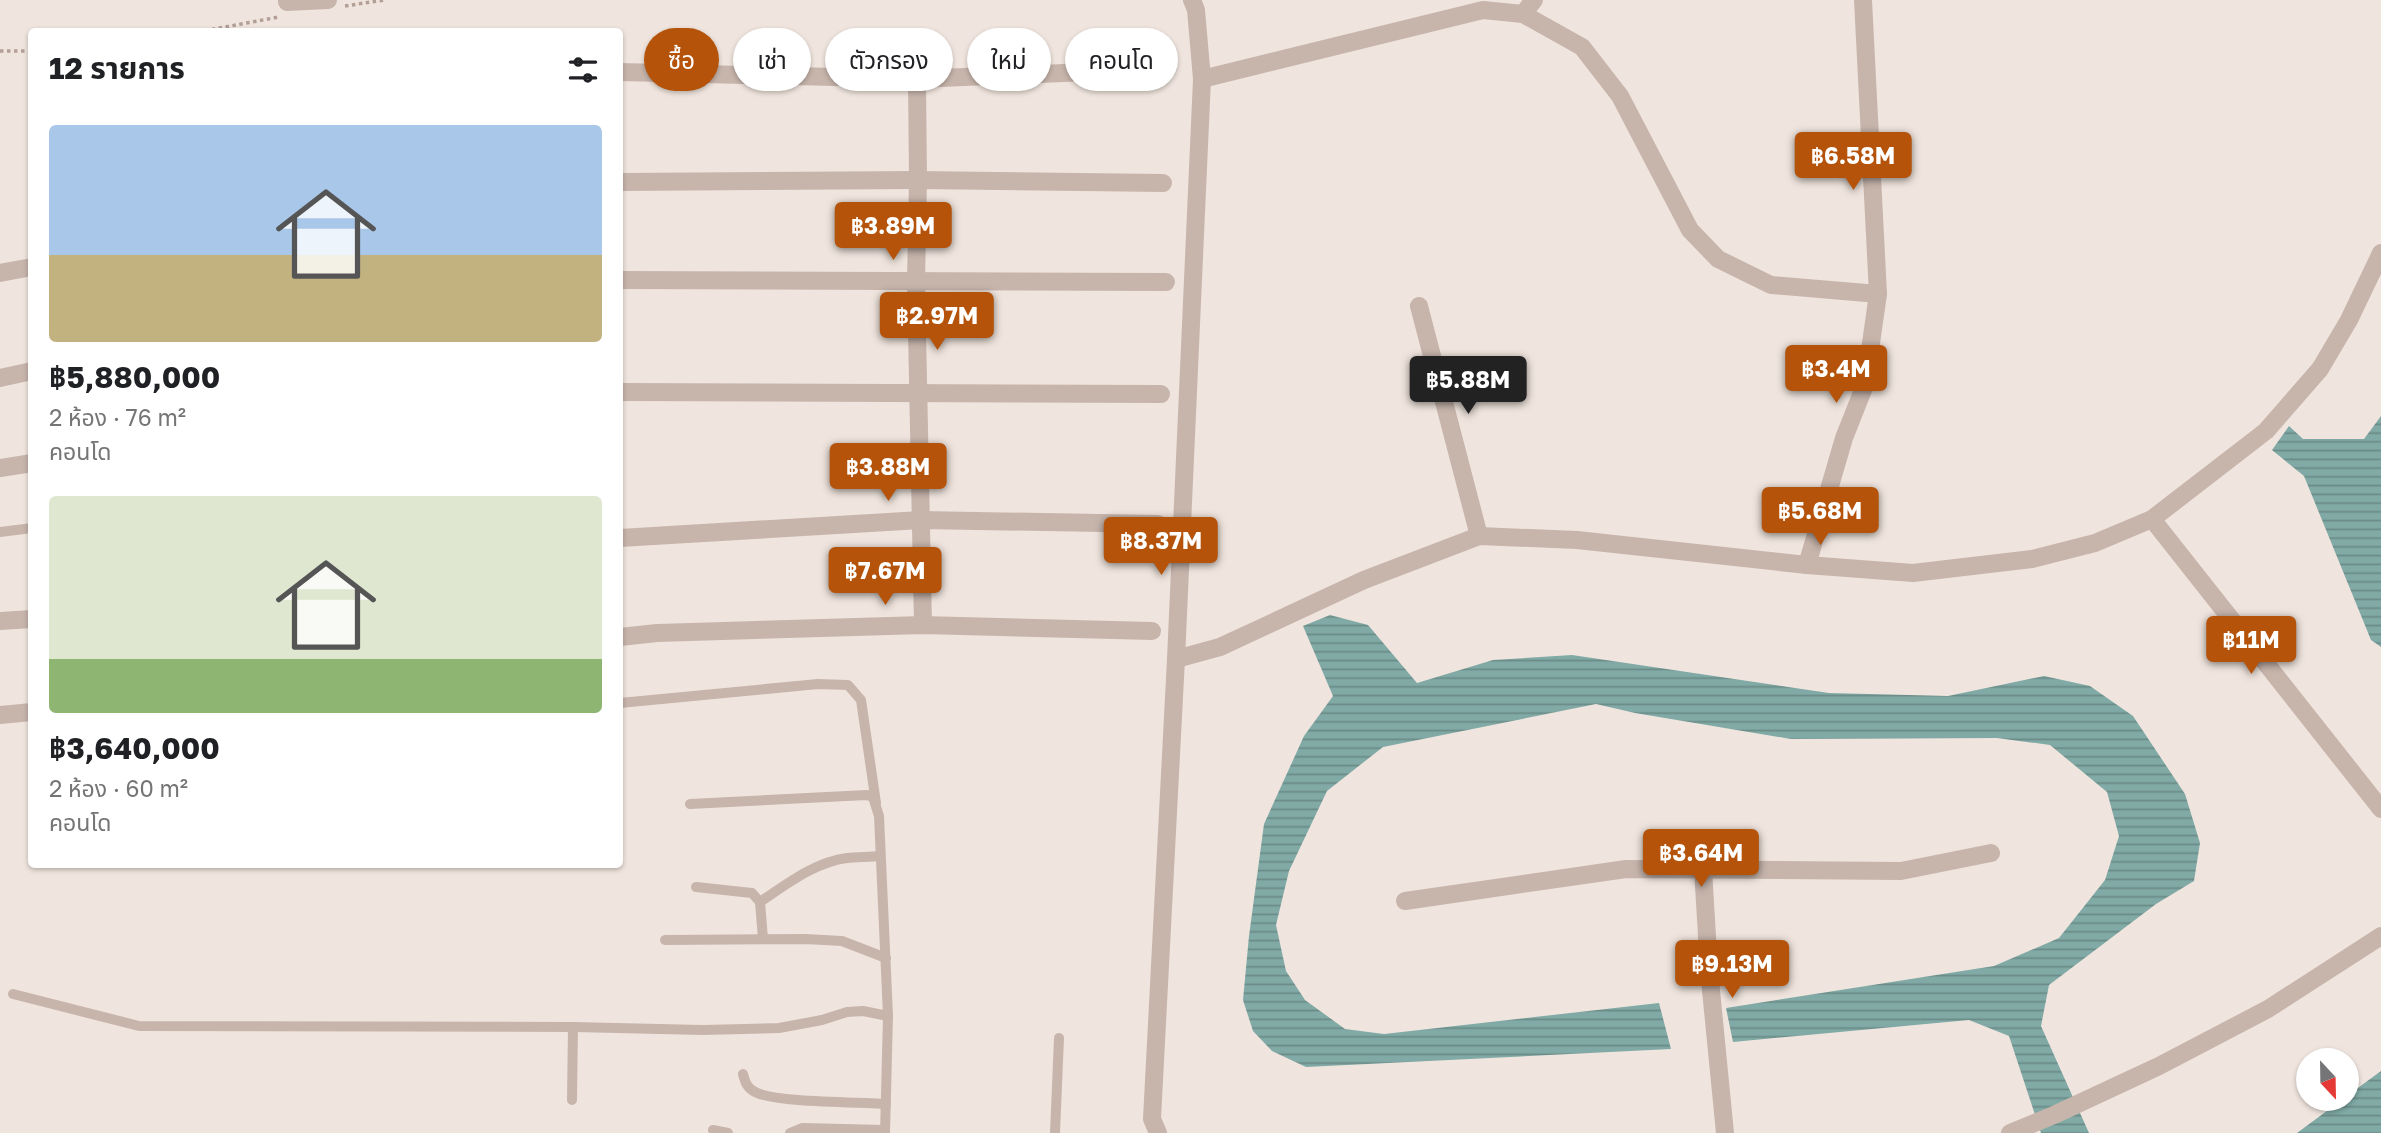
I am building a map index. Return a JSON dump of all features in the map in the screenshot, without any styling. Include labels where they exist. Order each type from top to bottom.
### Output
[{"type":"street","points":[[287,0],[328,0]]},
{"type":"street","points":[[1807,565],[1844,439],[1865,385],[1878,294],[1863,0]]},
{"type":"street","points":[[1158,1133],[1152,1119],[1202,79],[1194,5]]},
{"type":"street","points":[[1202,79],[1482,10],[1528,7],[1582,47],[1620,96],[1690,230],[1718,259],[1771,285],[1878,294]]},
{"type":"street","points":[[623,72],[825,77]]},
{"type":"street","points":[[953,78],[1065,73]]},
{"type":"street","points":[[917,91],[916,282],[922,625]]},
{"type":"street","points":[[623,182],[918,180],[1163,183]]},
{"type":"street","points":[[1176,659],[1220,647],[1364,580],[1479,536],[1577,540],[1807,565],[1913,573],[2032,559],[2095,542],[2152,519],[2266,431],[2320,369],[2343,330],[2381,253]]},
{"type":"street","points":[[0,273],[28,268]]},
{"type":"street","points":[[623,280],[1166,282]]},
{"type":"street","points":[[1419,306],[1479,536]]},
{"type":"street","points":[[0,377],[28,372]]},
{"type":"street","points":[[623,392],[1161,394]]},
{"type":"street","points":[[0,468],[28,464]]},
{"type":"street","points":[[2152,519],[2381,809]]},
{"type":"street","points":[[623,538],[921,520],[1158,524]]},
{"type":"street","points":[[0,621],[28,619]]},
{"type":"street","points":[[623,637],[657,633],[922,625],[1152,631]]},
{"type":"street","points":[[0,715],[28,712]]},
{"type":"street","points":[[1405,901],[1626,869],[1901,871],[1991,853]]},
{"type":"street","points":[[1703,869],[1709,970],[1725,1133]]},
{"type":"street","points":[[2010,1133],[2089,1099],[2268,1009],[2381,936]]},
{"type":"lane","points":[[0,532],[28,528]]},
{"type":"lane","points":[[623,703],[818,684],[848,685],[861,700],[879,816],[888,1016],[885,1132],[802,1128],[790,1133]]},
{"type":"lane","points":[[690,804],[867,795],[873,797],[876,803]]},
{"type":"lane","points":[[760,902],[799,876],[825,864],[845,858],[880,856]]},
{"type":"lane","points":[[696,887],[752,893],[760,902],[763,939]]},
{"type":"lane","points":[[665,940],[763,939],[842,942],[886,958]]},
{"type":"lane","points":[[13,994],[139,1026],[703,1030],[779,1028],[847,1012],[863,1011],[888,1016]]},
{"type":"lane","points":[[572,1100],[573,1027]]},
{"type":"lane","points":[[1055,1133],[1059,1038]]},
{"type":"lane","points":[[743,1074],[746,1085],[762,1095],[886,1104]]},
{"type":"lane","points":[[713,1130],[728,1133]]},
{"type":"path","points":[[0,51],[28,51]]},
{"type":"water","points":[[2381,416],[2381,647],[2371,640],[2304,476],[2272,450],[2289,426],[2303,439],[2364,439]]},
{"type":"water","points":[[1330,615],[1368,625],[1417,683],[1493,660],[1572,655],[1829,693],[1948,696],[2044,676],[2090,686],[2133,716],[2185,794],[2200,843],[2194,881],[2156,904],[2049,985],[2041,1026],[2089,1133],[2041,1133],[2009,1036],[1969,1020],[1733,1042],[1726,1008],[1994,966],[2059,938],[2105,880],[2119,836],[2107,792],[2050,745],[1997,738],[1791,739],[1596,704],[1383,747],[1327,791],[1289,871],[1276,925],[1286,971],[1305,1000],[1345,1029],[1384,1034],[1659,1003],[1671,1049],[1306,1067],[1272,1051],[1253,1031],[1243,1000],[1249,936],[1264,824],[1304,736],[1333,696],[1303,626]]},
{"type":"water","points":[[2381,1071],[2381,1133],[2297,1133],[2327,1111],[2359,1111],[2359,1087]]}]
